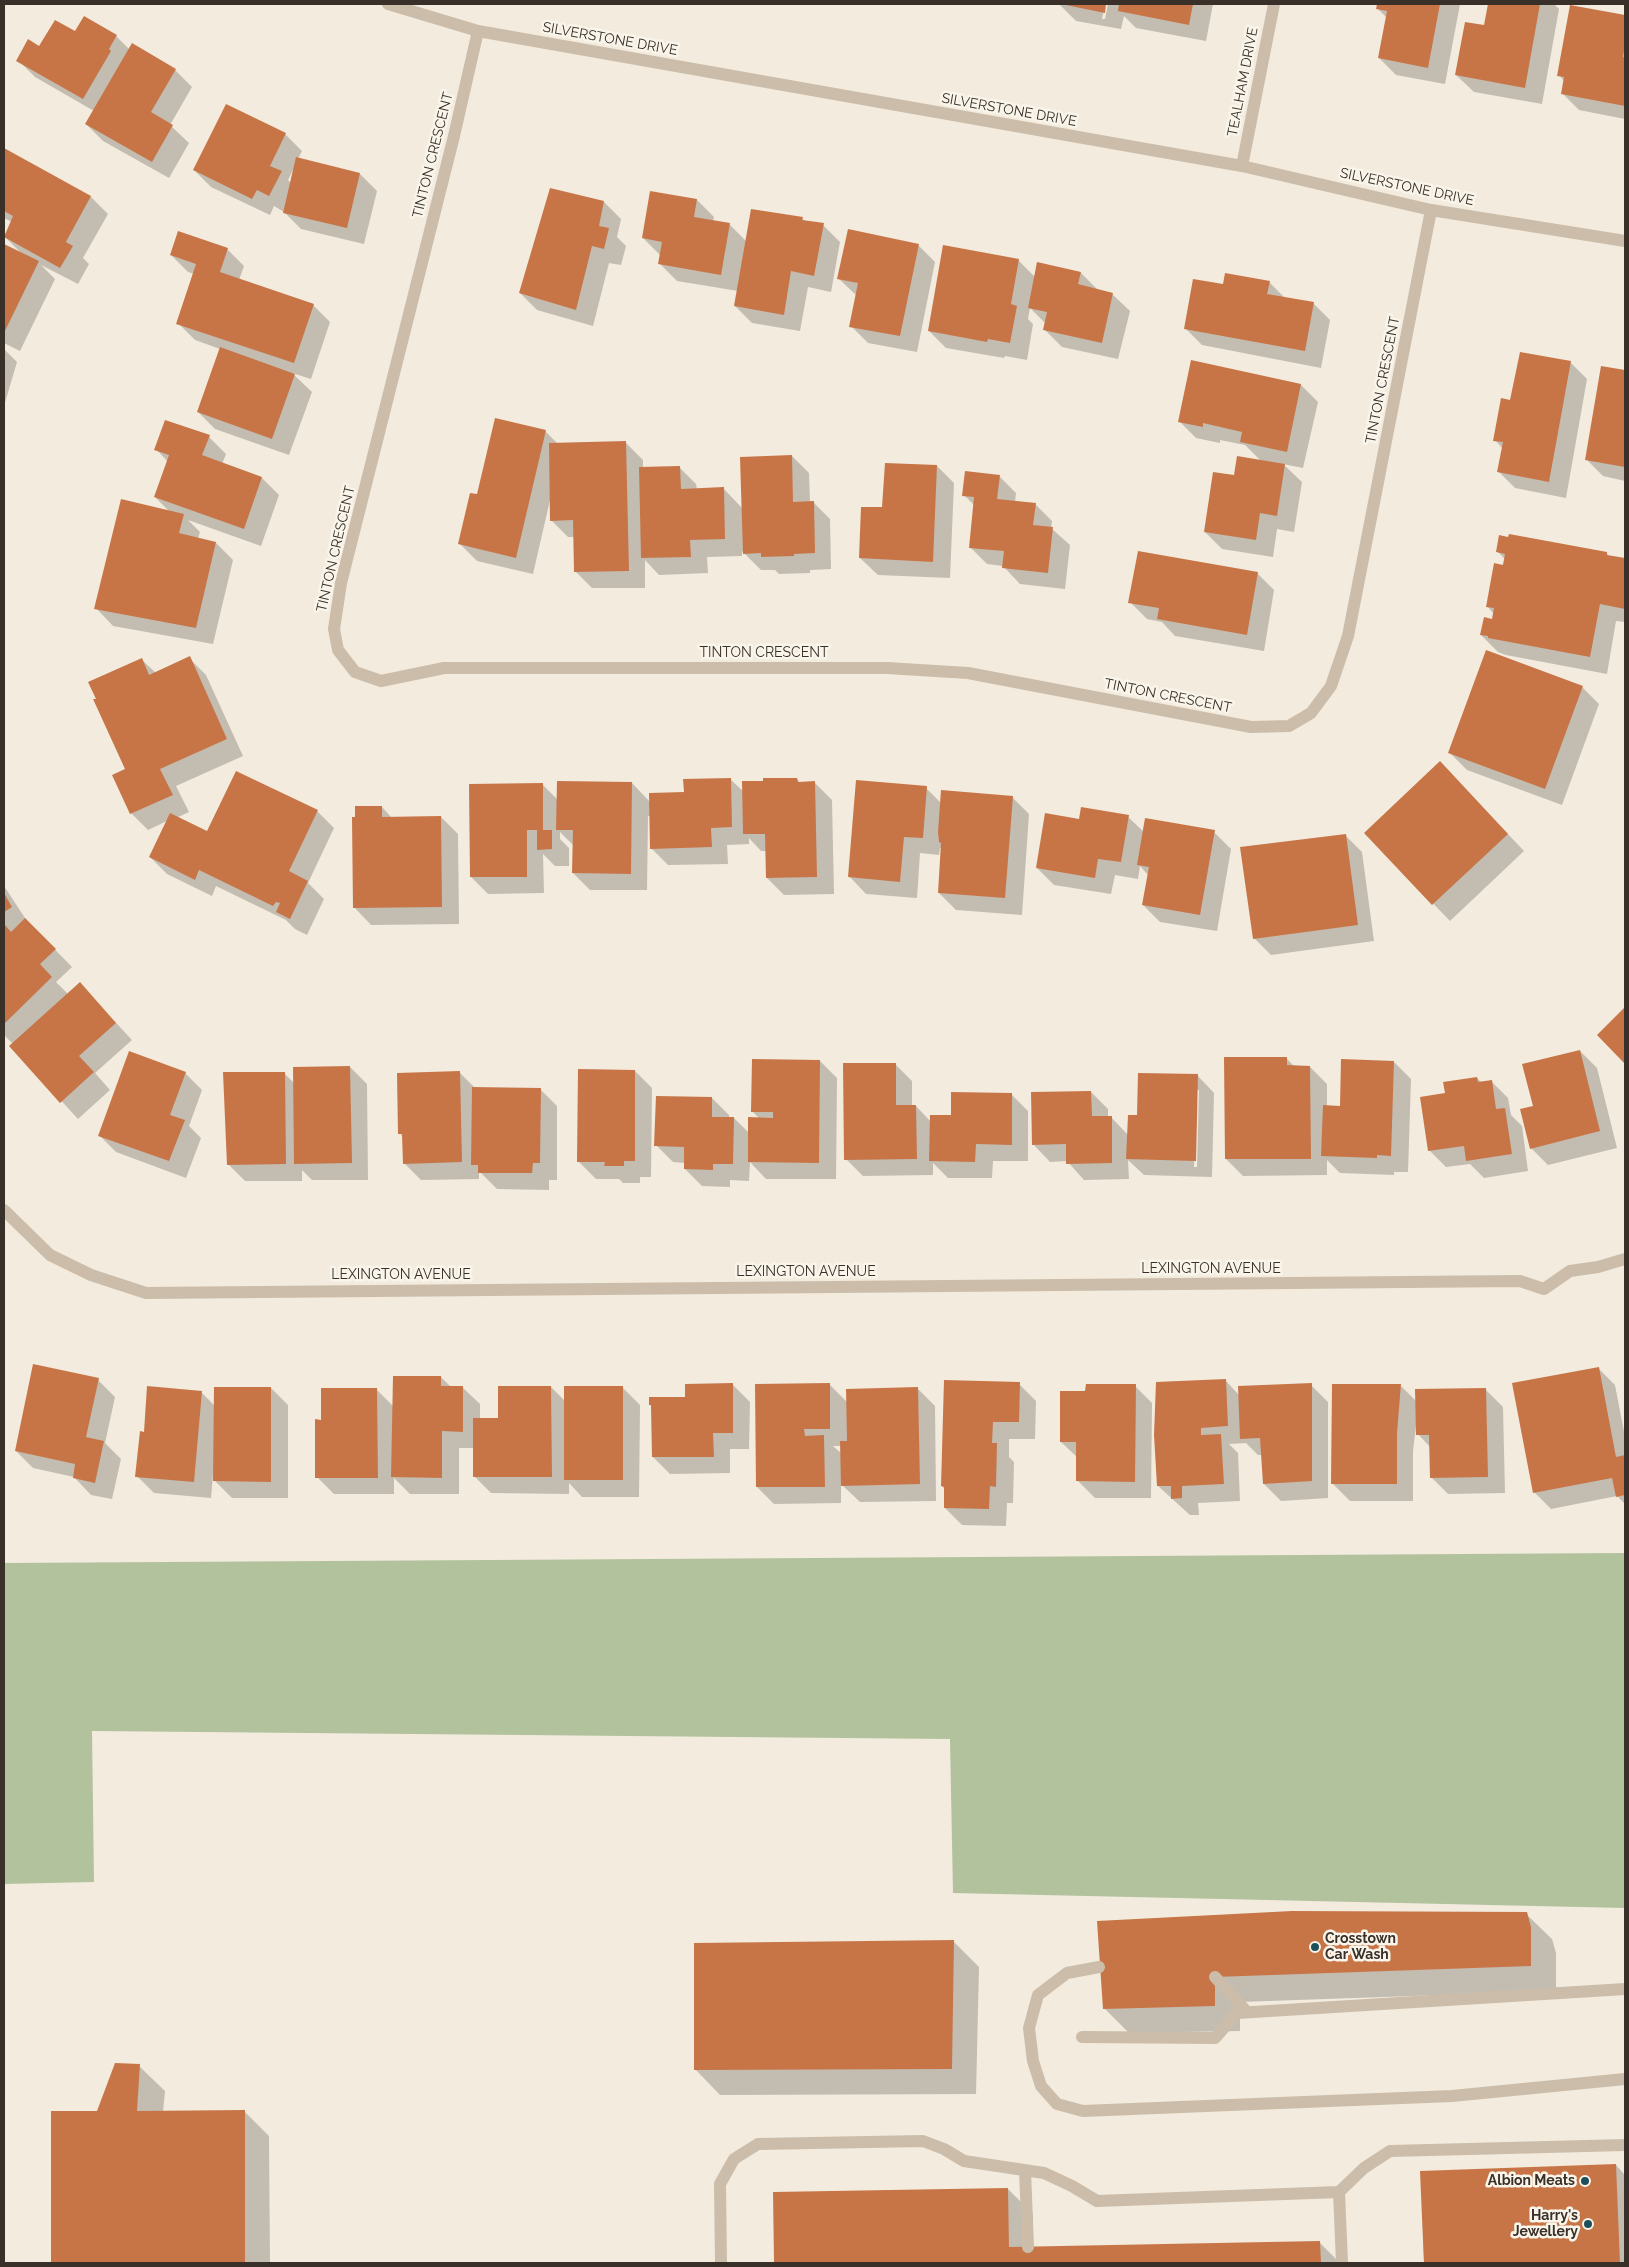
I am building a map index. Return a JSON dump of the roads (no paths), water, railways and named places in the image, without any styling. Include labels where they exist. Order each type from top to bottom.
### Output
[{"type":"street","name":"SILVERSTONE DRIVE","points":[[388,4],[478,31],[1242,166],[1431,210],[1625,241]]},
{"type":"street","name":"TEALHAM DRIVE","points":[[1242,166],[1274,4]]},
{"type":"street","name":"TINTON CRESCENT","points":[[478,31],[454,136],[341,583],[334,629],[338,650],[355,672],[381,681],[444,668],[887,668],[968,673],[1251,727],[1289,726],[1310,713],[1331,686],[1348,636],[1431,210]]},
{"type":"street","name":"LEXINGTON AVENUE","points":[[4,1210],[50,1255],[91,1275],[146,1293],[1510,1281],[1520,1281],[1544,1289],[1570,1271],[1598,1267],[1625,1259]]},
{"type":"street","points":[[1099,1967],[1067,1973],[1038,1995],[1029,2028],[1033,2061],[1042,2086],[1057,2104],[1083,2111],[1452,2096],[1625,2079]]},
{"type":"street","points":[[1215,1977],[1247,2012]]},
{"type":"street","points":[[1082,2037],[1215,2038],[1237,2013],[1625,1989]]},
{"type":"street","points":[[721,2263],[720,2184],[734,2160],[758,2144],[923,2141],[944,2149],[964,2161],[1044,2173],[1072,2186],[1097,2201],[1339,2192],[1364,2168],[1390,2151],[1625,2145]]},
{"type":"street","points":[[1025,2170],[1028,2247]]},
{"type":"street","points":[[1339,2192],[1342,2263]]},
{"type":"place","name":"Crosstown Car Wash","points":[[1315,1947]]},
{"type":"place","name":"Albion Meats","points":[[1585,2181]]},
{"type":"place","name":"Harry's Jewellery","points":[[1588,2224]]}]
